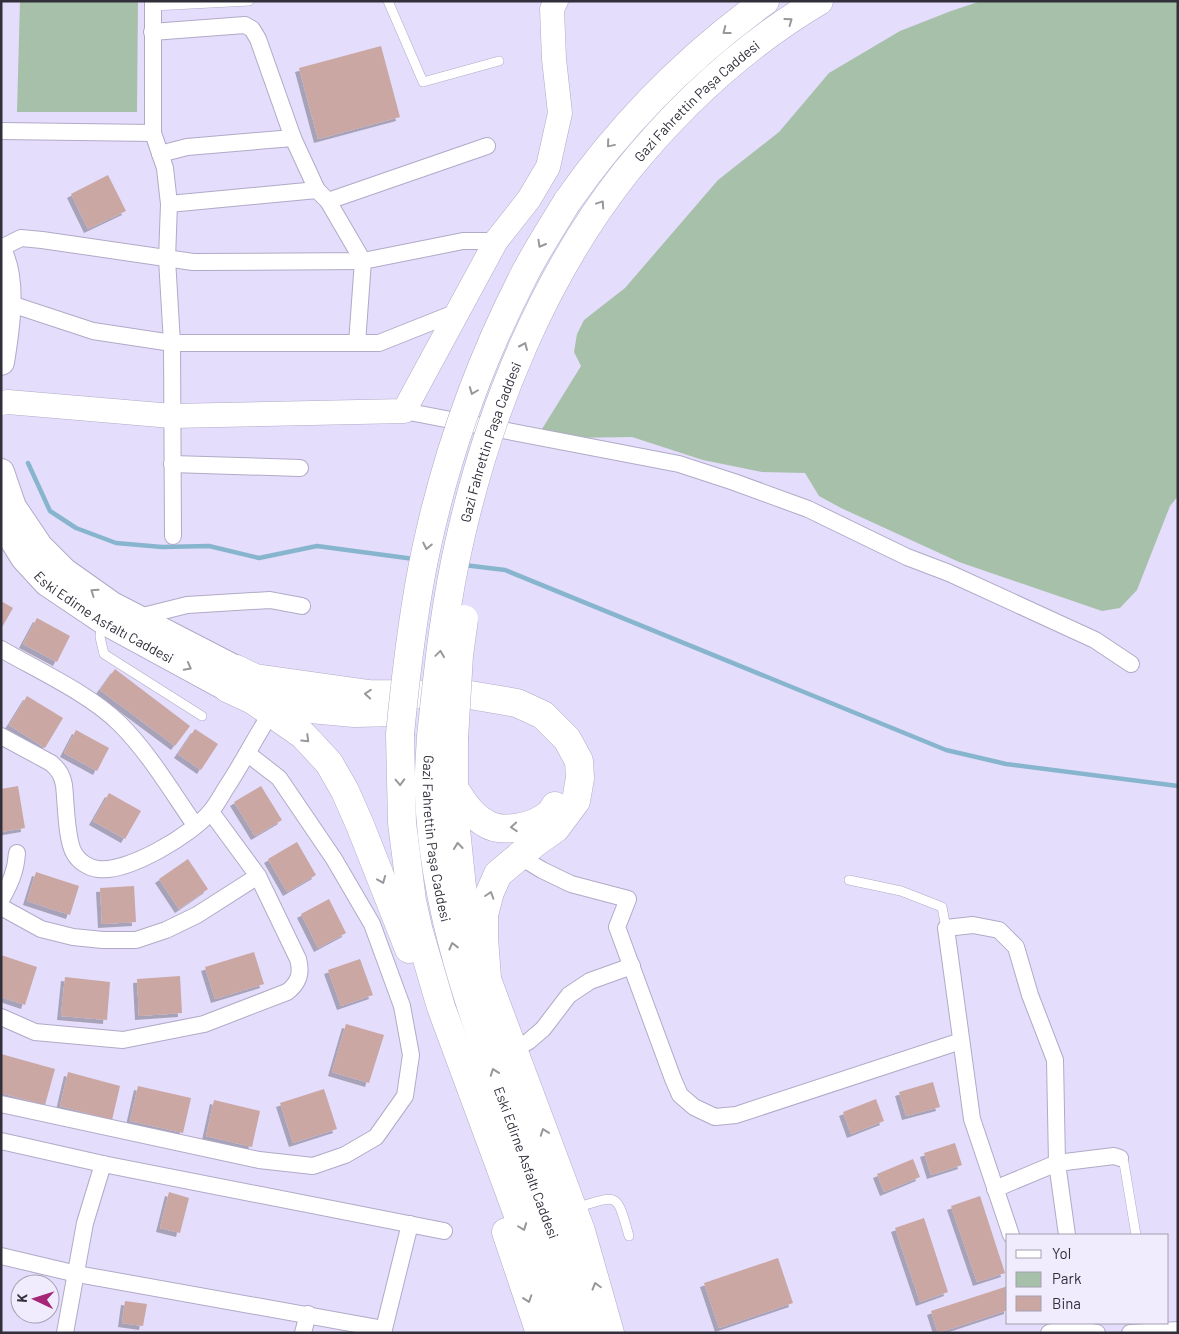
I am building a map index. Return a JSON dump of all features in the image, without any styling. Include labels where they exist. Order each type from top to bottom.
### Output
[{"type":"highway","name":"Gazi Fahrettin Paşa Caddesi","points":[[477,986],[452,942],[436,857],[429,792],[443,738],[437,679],[443,633],[461,535],[472,491],[490,435],[506,390],[532,329],[570,252],[606,197],[662,130],[708,85],[754,47],[819,1]]},
{"type":"highway","points":[[441,1007],[423,947],[412,901],[402,823],[400,734],[411,642],[425,552],[450,456],[470,397],[507,309],[523,276],[567,202],[600,156],[643,106],[687,64],[759,4]]},
{"type":"highway","points":[[231,678],[262,706],[303,735],[329,763],[360,825],[415,963],[430,992],[441,1007]]},
{"type":"highway","points":[[231,678],[255,678],[369,694],[470,695],[517,703],[543,715],[567,739],[579,761],[580,778],[576,801],[556,828],[498,874],[484,915],[484,931],[477,986]]},
{"type":"highway","points":[[262,706],[354,712],[471,712],[494,714],[522,722],[549,738],[559,752],[565,773],[562,793],[550,815],[531,825],[516,828],[500,828],[487,825],[464,804],[454,788]]},
{"type":"highway","points":[[443,738],[454,788],[454,812],[462,887],[477,986],[514,1050],[581,1231],[610,1333]]},
{"type":"highway","name":"Eski Edirne Asfaltı Caddesi","points":[[477,986],[571,1283],[584,1333]]},
{"type":"highway","name":"Eski Edirne Asfaltı Caddesi","points":[[441,1007],[545,1288],[558,1333]]},
{"type":"highway","points":[[462,1067],[478,1150],[540,1333]]},
{"type":"main road","points":[[1,257],[5,266],[8,284],[8,302],[2,350]]},
{"type":"main road","name":"Eski Edirne Asfaltı Caddesi","points":[[1,472],[13,506],[40,547],[64,571],[112,605],[231,678]]},
{"type":"main road","name":"Eski Edirne Asfaltı Caddesi","points":[[1,521],[24,558],[47,583],[102,620],[231,678]]},
{"type":"street","points":[[404,411],[496,241],[529,199],[548,167],[560,113],[554,59],[552,9],[556,1]]},
{"type":"street","points":[[153,4],[153,133],[165,168],[169,204],[167,259],[172,343],[173,536]]},
{"type":"street","points":[[152,32],[245,25],[252,29],[258,39],[293,138],[322,196],[362,261],[357,343]]},
{"type":"street","points":[[1,131],[153,133]]},
{"type":"street","points":[[160,154],[187,147],[293,138]]},
{"type":"street","points":[[169,204],[322,196],[487,146]]},
{"type":"street","points":[[1,248],[21,238],[193,262],[362,261],[463,241],[496,241]]},
{"type":"street","points":[[8,302],[93,331],[172,343],[379,343],[457,312]]},
{"type":"street","points":[[1,403],[8,402],[172,416],[404,411],[679,464],[808,509],[907,557],[949,573],[1095,640],[1131,664]]},
{"type":"street","points":[[172,464],[300,468]]},
{"type":"street","points":[[135,618],[196,604],[270,600],[302,606]]},
{"type":"street","points":[[1,649],[88,699],[120,724],[147,756],[195,825]]},
{"type":"street","points":[[1,736],[51,763],[58,769],[64,785],[70,844],[74,853],[80,861],[88,866],[98,870],[108,870],[135,862],[181,838],[211,812],[248,754],[262,706]]},
{"type":"street","points":[[1,1104],[259,1160],[312,1166],[345,1156],[376,1137],[400,1103],[404,1096],[411,1055],[402,1006],[372,924],[334,859],[279,778],[248,754]]},
{"type":"street","points":[[1,1016],[35,1032],[123,1040],[204,1024],[287,992],[298,981],[300,966],[298,959],[258,876],[211,812]]},
{"type":"street","points":[[1,900],[12,882],[17,865],[17,853]]},
{"type":"street","points":[[519,856],[571,884],[628,899],[617,927],[673,1079],[680,1095],[694,1108],[715,1117],[736,1115],[961,1041]]},
{"type":"street","points":[[1,907],[41,929],[73,937],[103,940],[136,940],[166,930],[197,915],[258,876]]},
{"type":"street","points":[[1011,1234],[972,1119],[946,928],[973,925],[999,930],[1016,947],[1030,995],[1055,1060],[1057,1163],[1067,1234]]},
{"type":"street","points":[[514,1050],[529,1041],[543,1029],[569,995],[590,981],[632,966]]},
{"type":"street","points":[[1,1141],[102,1164],[444,1231]]},
{"type":"street","points":[[995,1189],[1057,1163],[1114,1156],[1120,1158]]},
{"type":"street","points":[[65,1333],[85,1223],[102,1164]]},
{"type":"street","points":[[1,1256],[76,1274],[308,1314],[384,1331],[410,1224]]},
{"type":"street","points":[[304,1333],[308,1314]]},
{"type":"street","points":[[1049,1333],[1066,1328],[1097,1333]]},
{"type":"street","points":[[1137,1329],[1178,1330]]},
{"type":"lane","points":[[153,4],[249,1]]},
{"type":"lane","points":[[388,1],[423,82],[499,61]]},
{"type":"lane","points":[[102,620],[100,637],[104,654],[202,716]]},
{"type":"lane","points":[[849,880],[901,891],[942,907],[946,928]]},
{"type":"lane","points":[[1120,1158],[1124,1163],[1136,1234]]},
{"type":"lane","points":[[572,1208],[609,1198],[615,1200],[620,1206],[629,1236]]},
{"type":"green space","points":[[20,1],[138,1],[137,112],[17,112]]},
{"type":"green space","points":[[981,1],[1178,1],[1178,496],[1170,506],[1137,590],[1120,608],[1102,611],[959,562],[819,496],[805,473],[762,472],[703,460],[632,437],[564,438],[542,429],[581,366],[574,352],[577,334],[584,320],[625,288],[718,180],[779,132],[829,73],[900,31]]},
{"type":"building","points":[[381,46],[400,117],[318,139],[299,68]]},
{"type":"building","points":[[108,175],[126,211],[88,229],[71,194]]},
{"type":"building","points":[[1,601],[13,608],[1,629]]},
{"type":"building","points":[[37,618],[70,636],[57,662],[23,644]]},
{"type":"building","points":[[115,669],[190,726],[175,746],[100,690]]},
{"type":"building","points":[[27,696],[63,718],[45,748],[9,725]]},
{"type":"building","points":[[195,729],[218,744],[201,770],[178,754]]},
{"type":"building","points":[[76,730],[109,748],[97,771],[64,753]]},
{"type":"building","points":[[18,786],[25,828],[1,832],[1,789]]},
{"type":"building","points":[[261,786],[282,820],[255,836],[234,802]]},
{"type":"building","points":[[109,793],[141,811],[125,839],[93,821]]},
{"type":"building","points":[[297,842],[316,875],[287,892],[268,859]]},
{"type":"building","points":[[188,859],[208,889],[179,909],[159,879]]},
{"type":"building","points":[[36,872],[79,886],[70,915],[27,901]]},
{"type":"building","points":[[134,886],[136,922],[102,924],[100,888]]},
{"type":"building","points":[[329,899],[346,933],[318,948],[301,914]]},
{"type":"building","points":[[254,952],[264,984],[215,999],[205,967]]},
{"type":"building","points":[[1,955],[37,967],[25,1005],[1,997]]},
{"type":"building","points":[[360,959],[373,995],[341,1006],[328,970]]},
{"type":"building","points":[[180,976],[182,1013],[139,1016],[137,979]]},
{"type":"building","points":[[65,977],[110,982],[107,1020],[61,1016]]},
{"type":"building","points":[[346,1024],[384,1035],[369,1083],[332,1072]]},
{"type":"building","points":[[1,1054],[55,1069],[45,1105],[1,1093]]},
{"type":"building","points":[[68,1072],[120,1086],[112,1120],[60,1106]]},
{"type":"building","points":[[933,1082],[940,1107],[906,1116],[899,1092]]},
{"type":"building","points":[[138,1086],[191,1098],[183,1133],[130,1121]]},
{"type":"building","points":[[324,1089],[337,1129],[293,1143],[280,1103]]},
{"type":"building","points":[[876,1099],[884,1121],[851,1134],[843,1112]]},
{"type":"building","points":[[214,1100],[260,1111],[252,1147],[206,1136]]},
{"type":"building","points":[[955,1143],[962,1165],[931,1175],[924,1153]]},
{"type":"building","points":[[913,1159],[920,1177],[884,1192],[877,1174]]},
{"type":"building","points":[[169,1192],[189,1198],[180,1233],[160,1228]]},
{"type":"building","points":[[980,1196],[1005,1273],[977,1282],[951,1206]]},
{"type":"building","points":[[924,1218],[948,1292],[920,1302],[895,1228]]},
{"type":"building","points":[[778,1258],[793,1303],[719,1328],[704,1283]]},
{"type":"building","points":[[1006,1287],[1006,1311],[938,1333],[931,1311]]},
{"type":"building","points":[[125,1301],[147,1304],[143,1326],[122,1323]]},
{"type":"waterway","points":[[28,463],[50,511],[76,528],[116,543],[162,547],[209,546],[259,558],[317,546],[414,559]]},
{"type":"waterway","points":[[464,565],[505,570],[946,750],[1006,764],[1178,786]]}]
